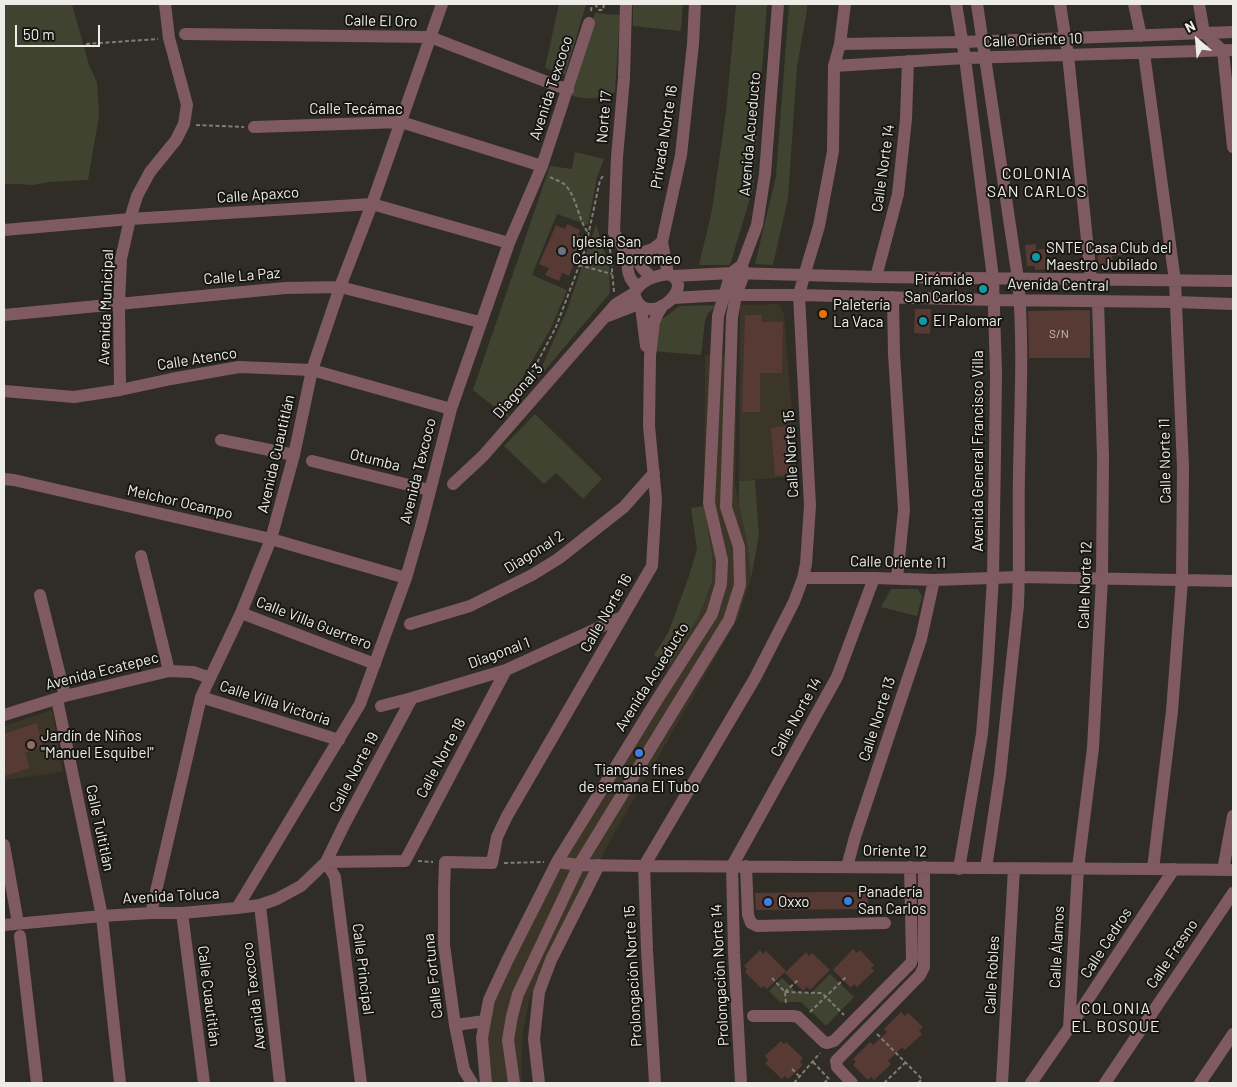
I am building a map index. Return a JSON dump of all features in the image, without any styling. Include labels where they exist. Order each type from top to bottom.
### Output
[{"type":"street","name":"Avenida Municipal","points":[[120,390],[119,304],[121,259],[130,220],[137,196],[150,172],[176,140],[184,124],[187,104],[169,38],[165,4]]},
{"type":"street","name":"Avenida Cuautitlán","points":[[151,913],[201,696],[242,613],[271,539],[294,455],[312,370],[442,4]]},
{"type":"street","name":"Norte 17","points":[[614,233],[617,157],[624,78],[626,4]]},
{"type":"street","name":"Privada Norte 16","points":[[671,275],[659,247],[681,155],[694,44],[695,4]]},
{"type":"street","name":"Avenida Acueducto","points":[[486,1083],[482,1038],[489,1000],[507,961],[557,862],[654,703],[712,614],[721,584],[722,560],[709,503],[718,316],[731,295],[757,225],[765,174],[778,4]]},
{"type":"street","name":"Calle Norte 15","points":[[644,866],[755,678],[794,602],[803,578],[806,564],[810,506],[799,295],[818,226],[834,152],[834,66],[840,44],[845,4]]},
{"type":"street","name":"Avenida General Francisco Villa","points":[[956,4],[993,278],[996,454],[993,577],[982,734],[959,869]]},
{"type":"street","points":[[977,4],[1018,279],[1022,361],[1019,577],[1016,624],[1000,775],[986,868]]},
{"type":"street","points":[[1060,4],[1068,55],[1091,279]]},
{"type":"street","points":[[1134,4],[1140,36]]},
{"type":"street","points":[[1198,4],[1204,33],[1228,51],[1233,147]]},
{"type":"street","name":"Avenida Texcoco","points":[[237,908],[360,704],[406,578],[451,409],[480,322],[509,243],[542,166],[589,23]]},
{"type":"street","name":"Calle Oriente 10","points":[[840,44],[962,42],[1233,32]]},
{"type":"street","name":"Calle El Oro","points":[[185,34],[430,37],[568,90]]},
{"type":"street","name":"Calle Oriente 10","points":[[834,66],[985,57],[1228,51]]},
{"type":"street","name":"Calle Norte 11","points":[[1144,53],[1176,281],[1183,467],[1182,580],[1172,711],[1153,869]]},
{"type":"street","name":"Calle Norte 14","points":[[876,277],[898,194],[906,119],[908,61]]},
{"type":"street","name":"Calle Tecámac","points":[[254,127],[401,122],[542,166]]},
{"type":"street","name":"Calle Apaxco","points":[[4,230],[372,204],[509,243]]},
{"type":"street","points":[[614,233],[623,247],[638,254],[659,247]]},
{"type":"street","points":[[631,250],[643,269],[652,278]]},
{"type":"street","points":[[631,250],[626,268],[629,277],[638,298],[652,309],[668,302],[678,288],[678,282],[671,275],[657,276],[652,278],[638,298]]},
{"type":"street","name":"Avenida Central","points":[[671,275],[739,271],[804,276],[1233,281]]},
{"type":"street","name":"Calle La Paz","points":[[4,315],[285,288],[340,287],[480,322]]},
{"type":"street","name":"Avenida Acueducto","points":[[514,1083],[508,1040],[518,994],[579,865],[729,620],[740,585],[739,547],[726,507],[732,317],[731,295]]},
{"type":"street","name":"Avenida Central","points":[[668,302],[731,295],[799,295],[1233,304]]},
{"type":"street","points":[[893,297],[894,354],[904,510],[897,578]]},
{"type":"street","name":"Diagonal 3","points":[[453,484],[483,456],[616,304],[638,298]]},
{"type":"street","name":"Diagonal 3","points":[[606,317],[638,298]]},
{"type":"street","name":"Calle Norte 16","points":[[638,298],[645,344],[650,356]]},
{"type":"street","name":"Calle Norte 16","points":[[492,863],[497,838],[507,816],[652,566],[656,499],[649,426],[650,356],[654,322],[658,313],[668,302]]},
{"type":"street","name":"Calle Norte 12","points":[[1078,868],[1092,748],[1102,578],[1103,456],[1098,302]]},
{"type":"street","name":"Calle Atenco","points":[[4,391],[74,397],[239,367],[312,370],[451,409]]},
{"type":"street","points":[[221,440],[294,455]]},
{"type":"street","name":"Otumba","points":[[312,461],[429,490]]},
{"type":"street","name":"Diagonal 2","points":[[410,624],[470,606],[532,576],[558,559],[624,506],[654,473]]},
{"type":"street","name":"Melchor Ocampo","points":[[4,479],[271,539],[406,578]]},
{"type":"street","points":[[141,556],[169,671]]},
{"type":"street","name":"Calle Oriente 11","points":[[803,578],[934,580],[1019,577],[1233,581]]},
{"type":"street","name":"Calle Norte 14","points":[[732,866],[837,677],[874,578]]},
{"type":"street","name":"Calle Norte 13","points":[[847,867],[920,639],[934,580]]},
{"type":"street","name":"Calle Tultitlán","points":[[40,595],[102,916],[120,1083]]},
{"type":"street","name":"Calle Villa Guerrero","points":[[242,613],[375,664]]},
{"type":"street","name":"Diagonal 1","points":[[381,706],[506,670],[622,617]]},
{"type":"street","name":"Calle Norte 18","points":[[405,861],[506,670]]},
{"type":"street","name":"Avenida Ecatepec","points":[[4,715],[61,697],[169,671],[193,672],[210,678]]},
{"type":"street","name":"Calle Villa Victoria","points":[[201,696],[339,740]]},
{"type":"street","name":"Calle Norte 19","points":[[326,862],[412,698]]},
{"type":"street","points":[[1228,870],[1233,816]]},
{"type":"street","points":[[4,845],[18,923]]},
{"type":"street","points":[[326,862],[405,861]]},
{"type":"street","name":"Avenida Toluca","points":[[4,925],[102,916],[182,913],[260,905],[277,899],[301,886],[326,862]]},
{"type":"street","name":"Calle Principal","points":[[326,862],[335,877],[361,1083]]},
{"type":"street","points":[[445,862],[492,863]]},
{"type":"street","name":"Calle Fortuna","points":[[445,862],[444,945],[455,1025],[464,1070],[472,1083]]},
{"type":"street","name":"Oriente 12","points":[[557,862],[579,865],[644,866],[1228,870]]},
{"type":"street","points":[[539,1083],[534,1039],[539,992],[551,960],[599,865]]},
{"type":"street","name":"Prolongación Norte 15","points":[[644,866],[655,1083]]},
{"type":"street","name":"Prolongación Norte 14","points":[[732,866],[734,953],[741,1083]]},
{"type":"street","points":[[746,866],[748,915],[751,923],[757,926],[885,923]]},
{"type":"street","points":[[753,1016],[798,1017],[821,1040],[827,1043],[832,1042],[911,963],[910,867]]},
{"type":"street","points":[[852,1083],[837,1067],[838,1058],[922,972],[924,962],[924,867]]},
{"type":"street","name":"Calle Robles","points":[[1002,1083],[1014,868]]},
{"type":"street","name":"Calle Álamos","points":[[1069,1028],[1078,868]]},
{"type":"street","name":"Calle Cedros","points":[[1031,1083],[1174,869]]},
{"type":"street","name":"Calle Fresno","points":[[1105,1083],[1233,893]]},
{"type":"street","name":"Avenida Texcoco","points":[[260,905],[280,1083]]},
{"type":"street","name":"Calle Cuautitlán","points":[[182,913],[204,1083]]},
{"type":"street","points":[[20,936],[37,1083]]},
{"type":"street","points":[[455,1025],[485,1021]]},
{"type":"street","points":[[1200,1083],[1233,1034]]},
{"type":"street","points":[[832,1042],[845,1052]]},
{"type":"path","points":[[595,4],[599,10],[603,10],[604,4]]},
{"type":"path","points":[[86,44],[169,38]]},
{"type":"path","points":[[184,124],[254,127]]},
{"type":"path","points":[[542,166],[550,177],[566,185],[577,205],[583,226],[588,234]]},
{"type":"path","points":[[532,401],[528,380],[556,327],[585,250],[600,180],[606,172]]},
{"type":"path","points":[[614,233],[610,244],[616,304]]},
{"type":"path","points":[[579,265],[612,274]]},
{"type":"path","points":[[405,861],[445,862]]},
{"type":"path","points":[[492,863],[557,862]]},
{"type":"path","points":[[802,1020],[846,977]]},
{"type":"path","points":[[772,978],[785,992],[786,1016]]},
{"type":"path","points":[[785,992],[799,979]]},
{"type":"path","points":[[785,992],[822,993],[852,1023]]},
{"type":"path","points":[[870,1026],[922,1079],[918,1083]]},
{"type":"path","points":[[794,1083],[832,1042]]},
{"type":"path","points":[[813,1062],[828,1079]]},
{"type":"path","points":[[884,1083],[906,1062]]},
{"type":"path","points":[[792,1069],[799,1076]]},
{"type":"shaded area","points":[[779,304],[784,315],[797,476],[739,481],[740,305]]},
{"type":"shaded area","name":"Tianguis fines de semana El Tubo","points":[[705,355],[737,356],[735,484],[748,548],[751,578],[738,618],[611,839],[530,996],[523,1031],[521,1074],[523,1083],[479,1083],[476,1035],[489,994],[542,880],[699,616],[712,553],[704,506]]},
{"type":"shaded area","name":"Jardín de Niños \"Manuel Esquibel\"","points":[[52,710],[63,772],[4,780],[4,726]]},
{"type":"green space","points":[[4,4],[72,4],[89,65],[97,82],[99,116],[88,180],[32,185],[4,183]]},
{"type":"green space","points":[[559,4],[586,5],[565,75],[545,68]]},
{"type":"green space","points":[[633,4],[683,4],[681,31],[633,26]]},
{"type":"green space","points":[[736,4],[767,4],[753,188],[730,265],[699,265],[712,210],[726,112]]},
{"type":"green space","points":[[789,4],[807,4],[807,10],[797,67],[788,198],[773,265],[755,264],[776,176]]},
{"type":"green space","points":[[595,13],[620,15],[615,92],[594,98],[572,96]]},
{"type":"green space","points":[[575,152],[604,159],[597,177],[588,225],[557,214],[532,275],[567,290],[551,328],[516,389],[508,418],[473,390],[550,166],[572,169]]},
{"type":"green space","points":[[596,225],[609,265],[610,293],[535,382],[567,310]]},
{"type":"green space","points":[[719,305],[708,313],[705,321],[701,355],[652,351],[654,325],[680,306]]},
{"type":"green space","points":[[535,414],[602,479],[583,499],[556,473],[544,484],[504,446]]},
{"type":"green space","points":[[755,480],[759,535],[751,578],[748,548],[739,504],[739,481]]},
{"type":"green space","points":[[704,506],[712,553],[712,581],[699,616],[669,666],[654,655],[668,633],[697,549],[691,508]]},
{"type":"green space","points":[[891,589],[918,589],[922,597],[917,616],[881,607]]},
{"type":"green space","points":[[830,974],[854,997],[826,1026],[801,1002],[780,1002],[769,991],[782,978],[796,992],[811,993]]},
{"type":"building","name":"Iglesia San Carlos Borromeo","points":[[567,224],[580,230],[578,235],[585,238],[569,276],[562,273],[559,281],[545,275],[549,268],[539,264],[556,225],[565,229]]},
{"type":"building","name":"SNTE Casa Club del Maestro Jubilado","points":[[1036,244],[1036,250],[1045,249],[1046,269],[1035,270],[1035,266],[1027,266],[1025,245]]},
{"type":"building","points":[[1122,246],[1123,255],[1112,256],[1113,264],[1099,266],[1097,249]]},
{"type":"building","name":"El Palomar","points":[[915,309],[931,309],[930,334],[914,333]]},
{"type":"building","points":[[1090,310],[1090,358],[1029,358],[1028,311]]},
{"type":"building","points":[[745,315],[762,315],[762,322],[783,322],[782,373],[760,373],[760,412],[742,412]]},
{"type":"building","points":[[787,426],[791,475],[775,476],[771,428]]},
{"type":"building","points":[[37,723],[43,747],[25,753],[30,768],[4,776],[4,764],[6,763],[4,734]]},
{"type":"building","points":[[868,892],[868,909],[756,910],[755,893]]},
{"type":"building","points":[[853,949],[857,953],[860,950],[874,965],[871,968],[874,971],[857,987],[854,984],[851,988],[833,970]]},
{"type":"building","points":[[760,950],[763,954],[766,951],[786,971],[767,989],[764,986],[761,988],[745,972],[747,969],[744,966]]},
{"type":"building","points":[[806,952],[809,956],[812,953],[830,970],[810,990],[807,987],[803,991],[785,973]]},
{"type":"building","points":[[901,1012],[905,1016],[908,1013],[923,1027],[919,1031],[922,1034],[905,1050],[902,1047],[888,1061],[891,1064],[874,1080],[871,1077],[868,1080],[853,1065],[856,1062],[853,1059],[870,1042],[873,1045],[887,1032],[884,1029]]},
{"type":"building","points":[[781,1041],[784,1044],[786,1042],[803,1058],[800,1062],[803,1065],[788,1079],[785,1076],[782,1079],[765,1063],[768,1060],[765,1056]]},
{"type":"place","name":"Iglesia San Carlos Borromeo","points":[[562,251]]},
{"type":"place","name":"SNTE Casa Club del Maestro Jubilado","points":[[1036,257]]},
{"type":"place","name":"Pirámide San Carlos","points":[[983,289]]},
{"type":"place","name":"Paletería La Vaca","points":[[823,314]]},
{"type":"place","name":"El Palomar","points":[[923,321]]},
{"type":"place","name":"Jardín de Niños \"Manuel Esquibel\"","points":[[31,745]]},
{"type":"place","name":"Tianguis fines de semana El Tubo","points":[[639,753]]},
{"type":"place","name":"Panadería San Carlos","points":[[848,901]]},
{"type":"place","name":"Oxxo","points":[[768,902]]},
{"type":"district","name":"COLONIA SAN CARLOS","points":[[1037,183]]},
{"type":"district","name":"COLONIA EL BOSQUE","points":[[1116,1018]]}]
